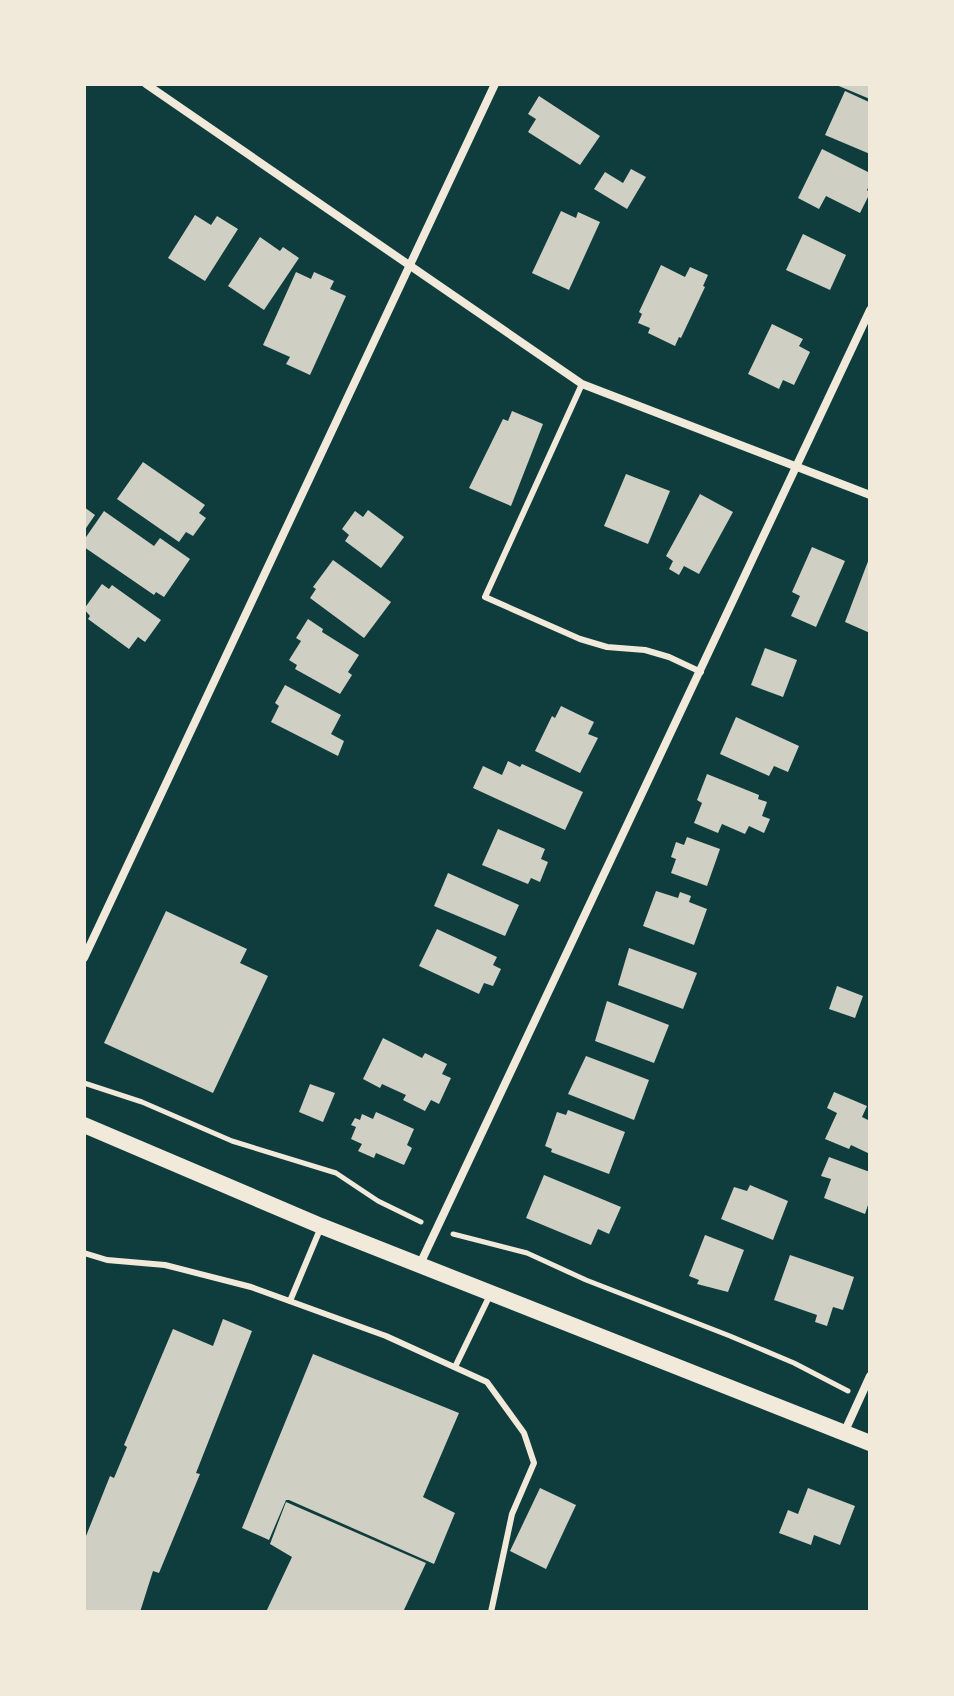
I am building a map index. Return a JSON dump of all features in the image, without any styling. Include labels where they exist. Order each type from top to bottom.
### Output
[{"type":"main road","points":[[84,1125],[321,1226],[870,1443]]},
{"type":"street","points":[[146,84],[582,384],[870,495]]},
{"type":"street","points":[[84,958],[495,84]]},
{"type":"street","points":[[419,1265],[870,310]]},
{"type":"street","points":[[844,1433],[870,1376]]},
{"type":"lane","points":[[582,384],[485,597],[580,639],[607,647],[657,653],[701,672]]},
{"type":"lane","points":[[290,1301],[321,1226]]},
{"type":"lane","points":[[84,1253],[107,1260],[165,1265],[251,1287],[386,1336],[487,1382],[524,1433],[534,1463],[512,1514],[491,1612]]},
{"type":"lane","points":[[455,1367],[490,1294]]},
{"type":"path","points":[[84,1083],[142,1102],[232,1141],[336,1173],[400,1214],[437,1229],[515,1250],[556,1265],[586,1280],[768,1352],[860,1396]]},
{"type":"building","points":[[834,84],[870,84],[870,99]]},
{"type":"building","points":[[845,91],[869,102],[870,154],[825,135]]},
{"type":"building","points":[[539,96],[600,136],[580,165],[528,132],[536,119],[528,114]]},
{"type":"building","points":[[822,149],[870,173],[867,190],[870,193],[860,213],[826,196],[819,209],[798,198]]},
{"type":"building","points":[[631,169],[646,177],[627,209],[594,189],[605,172],[623,183]]},
{"type":"building","points":[[561,211],[576,218],[578,212],[600,222],[569,290],[532,273]]},
{"type":"building","points":[[195,215],[211,225],[217,216],[238,229],[205,281],[168,258]]},
{"type":"building","points":[[803,234],[846,255],[830,290],[786,270]]},
{"type":"building","points":[[260,237],[280,251],[283,247],[299,258],[264,310],[228,286]]},
{"type":"building","points":[[661,265],[685,277],[690,267],[708,275],[675,346],[648,333],[650,328],[638,323],[642,314],[639,312]]},
{"type":"building","points":[[296,272],[311,279],[314,272],[334,281],[330,289],[346,296],[310,375],[286,364],[290,357],[263,345]]},
{"type":"building","points":[[772,324],[803,339],[799,346],[810,352],[794,385],[783,380],[779,389],[748,374]]},
{"type":"building","points":[[512,411],[543,424],[511,506],[469,488],[503,419],[508,421]]},
{"type":"building","points":[[143,462],[205,505],[199,513],[206,518],[193,536],[186,532],[179,542],[117,499]]},
{"type":"building","points":[[626,474],[670,491],[648,544],[604,526]]},
{"type":"building","points":[[700,494],[733,512],[699,574],[684,566],[679,575],[669,569],[673,561],[666,556]]},
{"type":"building","points":[[84,507],[95,515],[84,531]]},
{"type":"building","points":[[368,510],[404,537],[381,568],[345,541],[349,535],[342,529],[355,511],[363,517]]},
{"type":"building","points":[[104,511],[154,546],[160,538],[190,559],[164,597],[156,592],[154,595],[84,547],[84,540]]},
{"type":"building","points":[[812,547],[845,561],[816,627],[791,616],[800,596],[792,592]]},
{"type":"building","points":[[870,556],[870,633],[845,622]]},
{"type":"building","points":[[333,560],[391,602],[364,638],[310,598],[316,589],[313,587]]},
{"type":"building","points":[[102,584],[109,589],[112,585],[161,620],[145,642],[138,637],[129,649],[88,619],[90,616],[84,609]]},
{"type":"building","points":[[308,619],[323,629],[322,632],[359,655],[348,672],[352,675],[340,694],[295,669],[297,665],[289,660],[301,641],[296,638]]},
{"type":"building","points":[[765,648],[797,660],[783,697],[751,685]]},
{"type":"building","points":[[285,685],[341,715],[331,734],[344,741],[338,756],[271,722],[279,706],[275,703]]},
{"type":"building","points":[[561,706],[594,722],[588,734],[598,738],[580,773],[535,751],[552,716],[555,718]]},
{"type":"building","points":[[736,717],[799,746],[788,772],[774,766],[769,776],[720,754]]},
{"type":"building","points":[[508,761],[520,767],[522,764],[583,792],[565,830],[473,788],[483,766],[502,775]]},
{"type":"building","points":[[707,774],[759,795],[758,799],[767,802],[762,816],[770,819],[764,833],[749,826],[745,834],[722,824],[718,833],[694,823],[702,803],[697,800]]},
{"type":"building","points":[[498,829],[545,849],[541,859],[548,862],[540,882],[531,878],[528,884],[482,865]]},
{"type":"building","points":[[687,837],[720,849],[707,886],[671,873],[676,859],[671,857],[676,842],[684,845]]},
{"type":"building","points":[[448,873],[519,905],[505,936],[434,906]]},
{"type":"building","points":[[656,891],[678,898],[680,892],[691,896],[689,902],[707,909],[694,945],[643,926]]},
{"type":"building","points":[[166,911],[247,949],[240,963],[268,976],[213,1093],[104,1043]]},
{"type":"building","points":[[437,929],[497,957],[493,965],[501,969],[493,986],[484,983],[479,994],[419,966]]},
{"type":"building","points":[[629,948],[697,973],[683,1009],[618,985]]},
{"type":"building","points":[[837,986],[863,996],[855,1018],[829,1009]]},
{"type":"building","points":[[607,1001],[669,1025],[654,1063],[595,1041]]},
{"type":"building","points":[[383,1038],[422,1058],[425,1053],[447,1064],[442,1074],[451,1078],[439,1104],[431,1100],[425,1111],[403,1100],[406,1095],[382,1084],[380,1088],[363,1079]]},
{"type":"building","points":[[586,1056],[649,1080],[634,1120],[568,1094]]},
{"type":"building","points":[[310,1084],[335,1093],[323,1122],[299,1112]]},
{"type":"building","points":[[834,1092],[867,1106],[862,1117],[870,1121],[870,1154],[851,1145],[849,1149],[825,1139],[837,1113],[827,1108]]},
{"type":"building","points":[[568,1110],[625,1132],[609,1174],[551,1152],[552,1149],[545,1146],[557,1112],[566,1115]]},
{"type":"building","points":[[376,1112],[414,1129],[407,1145],[412,1148],[404,1165],[376,1153],[374,1158],[358,1151],[362,1144],[351,1139],[356,1127],[351,1125],[355,1118],[360,1120],[362,1114],[373,1119]]},
{"type":"building","points":[[829,1157],[870,1172],[870,1199],[865,1214],[824,1198],[831,1179],[821,1176]]},
{"type":"building","points":[[544,1175],[621,1207],[609,1234],[598,1229],[591,1245],[526,1218]]},
{"type":"building","points":[[750,1185],[788,1201],[773,1240],[721,1219],[734,1187],[747,1191]]},
{"type":"building","points":[[705,1235],[744,1250],[728,1292],[697,1284],[699,1280],[689,1276]]},
{"type":"building","points":[[790,1255],[854,1277],[843,1310],[833,1307],[827,1326],[815,1322],[817,1315],[774,1300]]},
{"type":"building","points":[[223,1319],[252,1331],[196,1473],[200,1474],[159,1573],[153,1571],[140,1612],[84,1612],[84,1541],[110,1476],[114,1478],[127,1447],[124,1445],[173,1329],[213,1346]]},
{"type":"building","points":[[313,1354],[459,1413],[423,1497],[455,1513],[434,1564],[289,1500],[286,1500],[269,1540],[242,1528]]},
{"type":"building","points":[[540,1488],[576,1505],[546,1569],[510,1551]]},
{"type":"building","points":[[808,1488],[855,1506],[840,1545],[814,1535],[811,1545],[779,1533],[788,1510],[798,1514]]},
{"type":"building","points":[[286,1502],[426,1563],[403,1612],[266,1612],[292,1557],[270,1544]]}]
